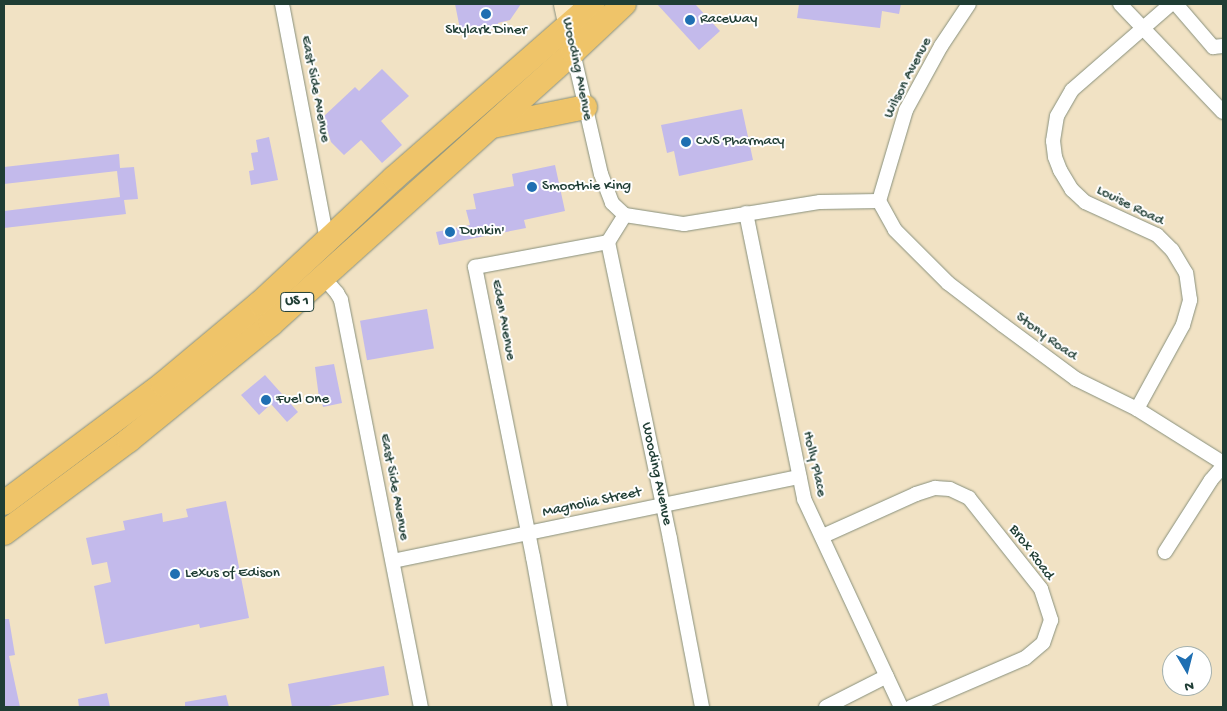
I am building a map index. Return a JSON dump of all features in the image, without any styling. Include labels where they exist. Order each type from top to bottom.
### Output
[{"type":"highway","name":"US 1","points":[[4,503],[163,384],[260,303],[511,74],[593,4]]},
{"type":"highway","name":"US 1","points":[[4,533],[82,476],[208,378],[324,278],[624,4]]},
{"type":"highway","points":[[491,126],[586,107]]},
{"type":"street","name":"East Side Avenue","points":[[282,4],[328,240]]},
{"type":"street","name":"Wooding Avenue","points":[[563,4],[601,174],[612,203],[625,216]]},
{"type":"street","name":"Wilson Avenue","points":[[879,201],[906,110],[941,46],[969,4]]},
{"type":"street","points":[[1120,4],[1223,112]]},
{"type":"street","name":"Louise Road","points":[[1137,409],[1183,325],[1190,300],[1186,273],[1172,250],[1157,235],[1085,202],[1072,190],[1058,164],[1053,141],[1057,116],[1072,90],[1172,4]]},
{"type":"street","points":[[1176,4],[1213,47],[1223,46]]},
{"type":"street","points":[[608,242],[625,216],[684,224],[820,202],[879,201]]},
{"type":"street","name":"Stony Road","points":[[879,201],[895,230],[948,283],[1076,379],[1137,409],[1223,465]]},
{"type":"street","name":"Holly Place","points":[[746,213],[804,500],[823,536],[901,707]]},
{"type":"street","name":"Wooding Avenue","points":[[608,242],[663,505],[702,707]]},
{"type":"street","name":"Eden Avenue","points":[[560,707],[528,533],[475,266],[608,242]]},
{"type":"street","name":"East Side Avenue","points":[[324,278],[341,300],[421,707]]},
{"type":"street","points":[[1165,552],[1211,480],[1223,465]]},
{"type":"street","name":"Magnolia Street","points":[[393,561],[799,477]]},
{"type":"street","name":"Brox Road","points":[[823,536],[916,494],[935,488],[950,489],[969,498],[1040,589],[1051,620],[1044,643],[1025,658],[911,707]]},
{"type":"street","points":[[826,707],[887,676]]},
{"type":"building","name":"Skylark Diner","points":[[455,4],[521,4],[510,20],[498,23],[499,28],[461,34]]},
{"type":"building","name":"RaceWay","points":[[657,4],[695,4],[720,31],[699,50]]},
{"type":"building","points":[[799,4],[901,4],[899,14],[882,11],[880,28],[797,18]]},
{"type":"building","points":[[382,69],[409,96],[381,121],[402,145],[382,163],[361,140],[344,155],[331,142],[323,117],[355,87],[359,91]]},
{"type":"building","name":"CVS Pharmacy","points":[[742,109],[753,160],[679,176],[674,151],[667,153],[661,125]]},
{"type":"building","points":[[269,137],[278,180],[251,185],[249,171],[254,170],[251,153],[258,152],[256,140]]},
{"type":"building","points":[[119,154],[120,168],[134,167],[138,199],[124,200],[126,214],[4,228],[4,211],[120,197],[117,171],[4,184],[4,167]]},
{"type":"building","points":[[555,165],[565,211],[524,220],[526,228],[439,245],[436,232],[470,225],[466,210],[476,209],[473,194],[514,186],[512,174]]},
{"type":"building","points":[[427,309],[434,348],[367,360],[360,321]]},
{"type":"building","points":[[334,364],[342,403],[323,407],[321,398],[319,398],[315,367]]},
{"type":"building","name":"Fuel One","points":[[265,375],[298,412],[287,422],[271,404],[259,415],[241,395]]},
{"type":"building","name":"Lexus of Edison","points":[[226,501],[249,618],[200,628],[199,624],[105,644],[94,586],[111,582],[107,562],[92,565],[86,538],[125,530],[123,521],[162,513],[163,522],[188,517],[186,509]]},
{"type":"building","points":[[4,619],[9,619],[15,655],[9,656],[20,707],[4,707]]},
{"type":"building","points":[[384,666],[389,695],[323,707],[292,707],[288,684]]},
{"type":"building","points":[[107,693],[110,707],[79,707],[78,699]]},
{"type":"building","points":[[226,695],[229,707],[185,707],[185,702]]},
{"type":"place","name":"Skylark Diner","points":[[486,14]]},
{"type":"place","name":"RaceWay","points":[[690,20]]},
{"type":"place","name":"CVS Pharmacy","points":[[686,142]]},
{"type":"place","name":"Smoothie King","points":[[532,187]]},
{"type":"place","name":"Dunkin'","points":[[450,232]]},
{"type":"place","name":"Fuel One","points":[[266,400]]},
{"type":"place","name":"Lexus of Edison","points":[[175,574]]}]
